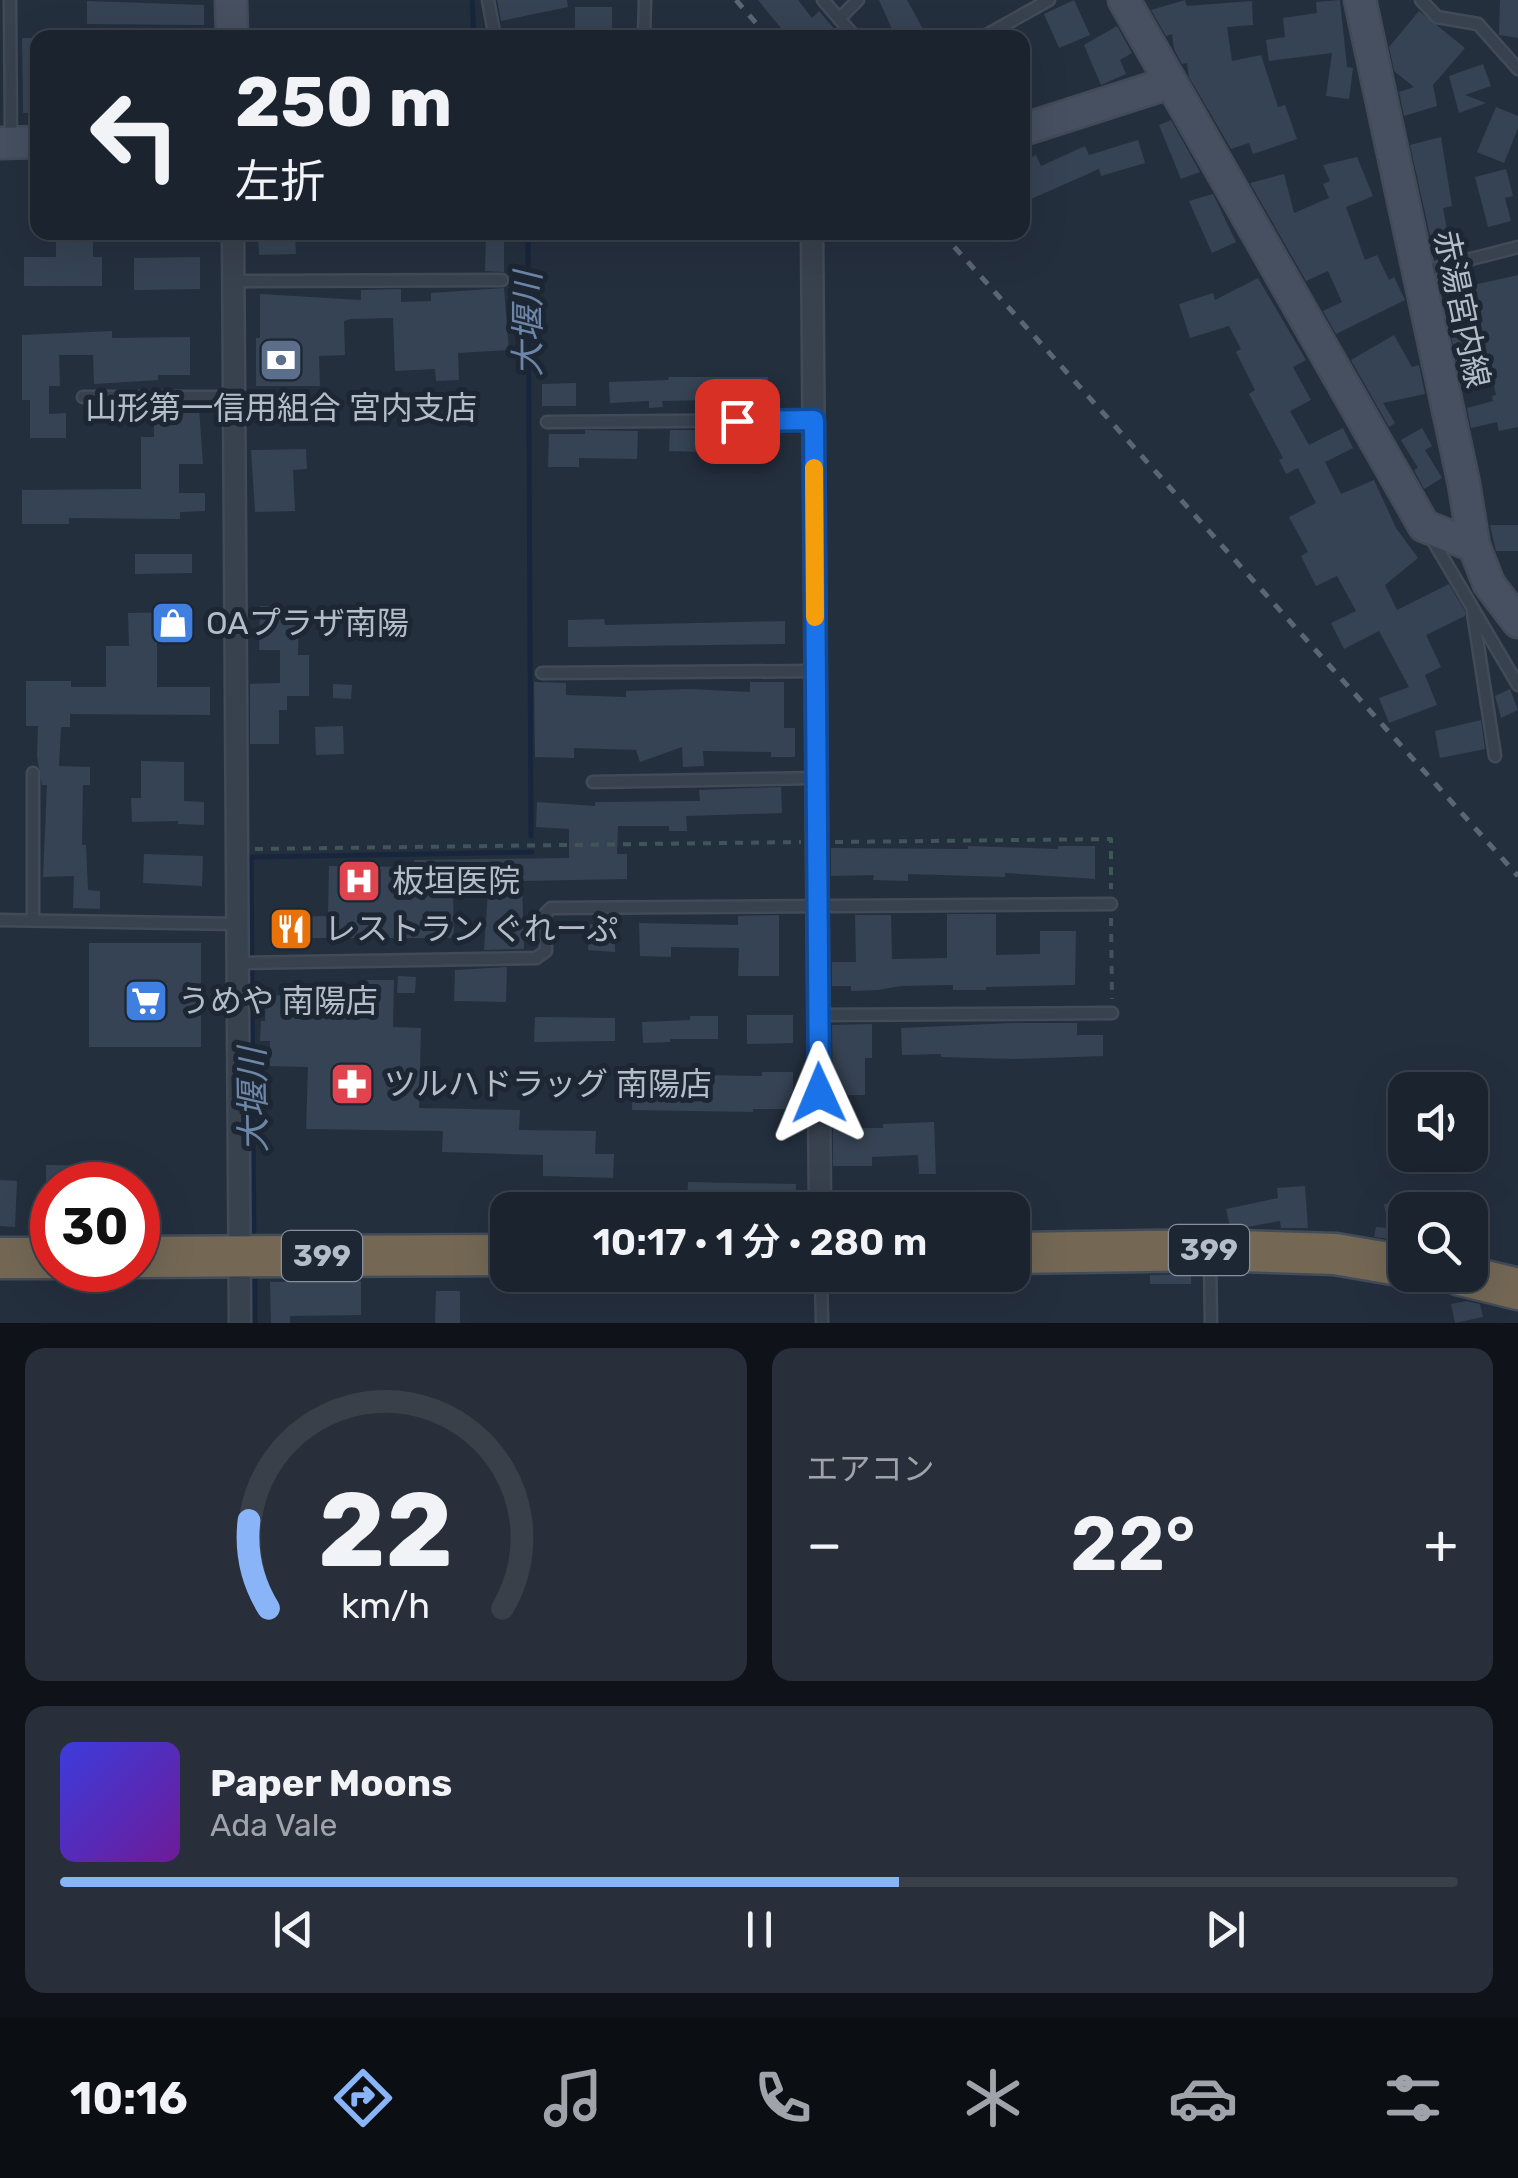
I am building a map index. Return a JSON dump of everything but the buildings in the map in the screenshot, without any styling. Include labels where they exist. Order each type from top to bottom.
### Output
[{"type":"highway","name":"399","points":[[1030,1253],[1210,1250],[1335,1254],[1388,1263]]},
{"type":"highway","name":"399","points":[[160,1257],[490,1256]]},
{"type":"highway","points":[[0,1258],[30,1258]]},
{"type":"highway","points":[[1488,1282],[1518,1289]]},
{"type":"street","points":[[231,0],[232,30]]},
{"type":"street","points":[[1124,0],[1424,526],[1474,546]]},
{"type":"street","name":"赤湯宮内線","points":[[1360,0],[1474,546],[1489,584],[1518,622]]},
{"type":"street","points":[[1030,127],[1169,84]]},
{"type":"street","points":[[233,240],[240,1323]]},
{"type":"street","points":[[812,240],[820,1192]]},
{"type":"lane","points":[[10,0],[16,143]]},
{"type":"lane","points":[[488,0],[493,30]]},
{"type":"lane","points":[[644,0],[644,30]]},
{"type":"lane","points":[[823,0],[849,30]]},
{"type":"lane","points":[[839,18],[858,0]]},
{"type":"lane","points":[[996,30],[1049,0]]},
{"type":"lane","points":[[1420,0],[1437,18],[1478,24],[1518,69]]},
{"type":"lane","points":[[1418,272],[1518,247]]},
{"type":"lane","points":[[232,281],[502,280]]},
{"type":"lane","points":[[82,397],[234,397]]},
{"type":"lane","points":[[547,422],[814,420]]},
{"type":"lane","points":[[1424,526],[1518,685]]},
{"type":"lane","points":[[1472,608],[1495,756]]},
{"type":"lane","points":[[542,673],[816,671]]},
{"type":"lane","points":[[32,773],[34,920]]},
{"type":"lane","points":[[593,782],[816,778]]},
{"type":"lane","points":[[238,962],[536,958],[546,951],[545,914],[551,908],[1111,904]]},
{"type":"lane","points":[[0,920],[237,924]]},
{"type":"lane","points":[[818,1014],[1112,1013]]},
{"type":"lane","points":[[1210,1250],[1211,1323]]},
{"type":"lane","points":[[821,1292],[822,1323]]},
{"type":"path","points":[[237,849],[1111,839],[1112,1013]]},
{"type":"waterway","name":"大堰川","points":[[472,0],[474,30]]},
{"type":"waterway","name":"大堰川","points":[[528,240],[531,836]]},
{"type":"waterway","name":"大堰川","points":[[254,1243],[251,857],[532,852]]},
{"type":"waterway","name":"大堰川","points":[[255,1274],[255,1323]]},
{"type":"railway","points":[[736,0],[762,30]]},
{"type":"railway","points":[[948,240],[1518,876]]},
{"type":"slow traffic","points":[[814,468],[815,617]]},
{"type":"place","name":"山形第一信用組合 宮内支店","points":[[281,360]]},
{"type":"place","name":"OAプラザ南陽","points":[[173,623]]},
{"type":"place","name":"板垣医院","points":[[359,881]]},
{"type":"place","name":"レストラン ぐれーぷ","points":[[291,929]]},
{"type":"place","name":"うめや 南陽店","points":[[146,1001]]},
{"type":"place","name":"ツルハドラッグ 南陽店","points":[[352,1084]]},
{"type":"route","points":[[737,421],[814,420],[819,1093]]}]
